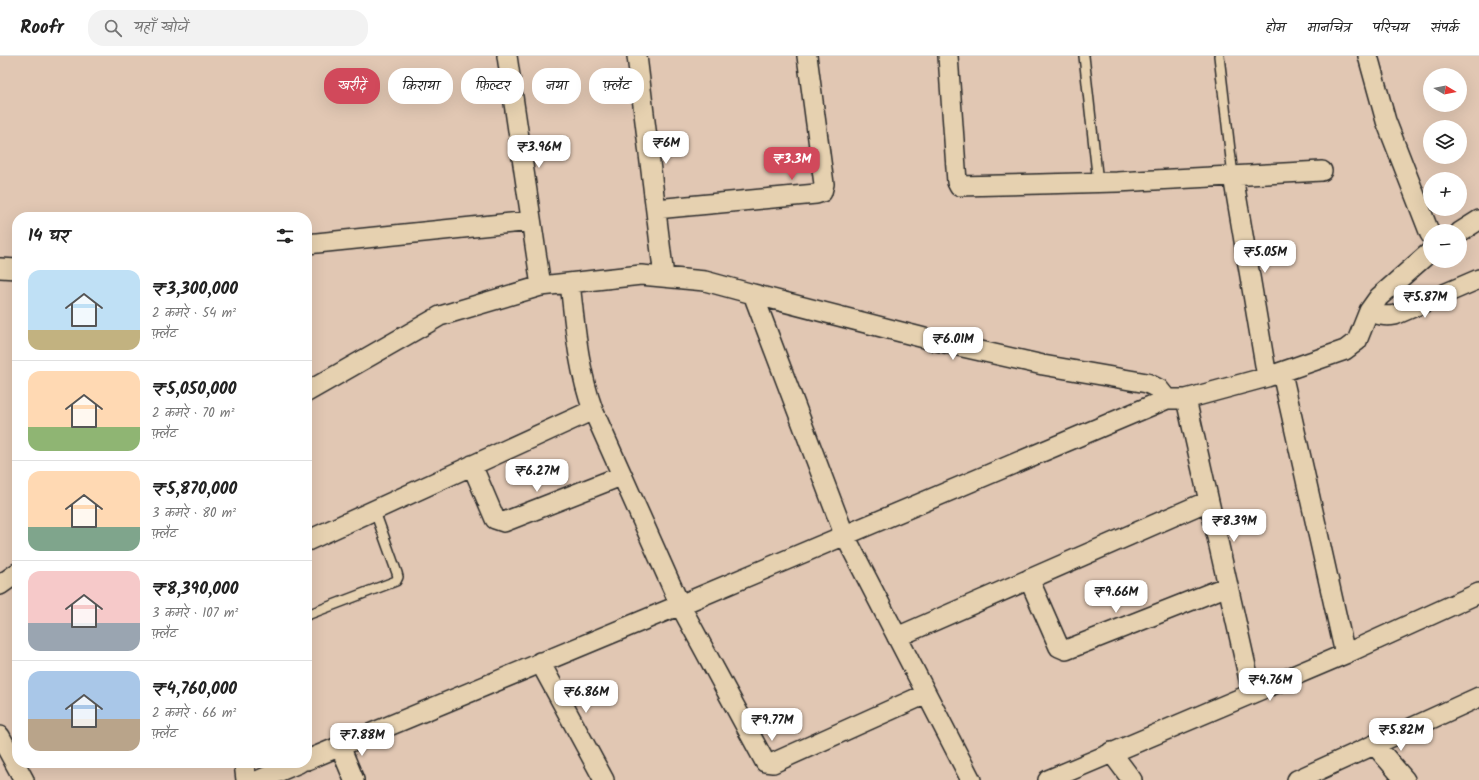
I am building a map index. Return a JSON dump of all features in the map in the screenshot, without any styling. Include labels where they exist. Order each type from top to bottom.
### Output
[{"type":"street","points":[[507,56],[541,286]]},
{"type":"street","points":[[637,56],[664,277]]},
{"type":"street","points":[[656,209],[816,194],[822,192],[824,184],[807,56]]},
{"type":"street","points":[[948,56],[956,182],[959,186],[1098,183],[1322,171]]},
{"type":"street","points":[[1368,56],[1386,121],[1426,224]]},
{"type":"street","points":[[1233,176],[1274,375],[1345,654]]},
{"type":"street","points":[[1467,228],[1479,220]]},
{"type":"street","points":[[312,243],[531,221]]},
{"type":"street","points":[[312,758],[680,605],[844,534],[1176,399],[1274,375],[1345,350],[1357,341],[1369,311],[1379,298],[1423,258]]},
{"type":"street","points":[[0,268],[12,269]]},
{"type":"street","points":[[312,389],[440,316],[541,286],[641,275],[705,281],[936,341],[1043,365],[1147,383],[1176,399],[1208,501],[1252,693]]},
{"type":"street","points":[[1369,311],[1379,316],[1395,316],[1479,279]]},
{"type":"street","points":[[570,283],[578,355],[586,393],[592,410],[680,605],[765,762],[768,764],[773,763],[926,694]]},
{"type":"street","points":[[753,294],[844,534],[971,780]]},
{"type":"street","points":[[312,538],[592,410]]},
{"type":"street","points":[[472,465],[495,519],[504,522],[621,476]]},
{"type":"street","points":[[897,636],[1208,501]]},
{"type":"street","points":[[0,585],[12,577]]},
{"type":"street","points":[[1029,579],[1059,647],[1066,650],[1228,586]]},
{"type":"street","points":[[1048,780],[1345,654],[1479,593]]},
{"type":"street","points":[[540,662],[604,780]]},
{"type":"street","points":[[1297,780],[1479,697]]},
{"type":"street","points":[[0,736],[12,758]]},
{"type":"street","points":[[1375,744],[1405,780]]},
{"type":"street","points":[[340,746],[354,780]]},
{"type":"street","points":[[1111,752],[1132,780]]},
{"type":"street","points":[[17,768],[24,780]]},
{"type":"street","points":[[245,768],[246,780]]},
{"type":"street","points":[[258,780],[287,768]]},
{"type":"lane","points":[[1084,56],[1098,183]]},
{"type":"lane","points":[[1219,56],[1233,176]]},
{"type":"lane","points":[[312,613],[396,581],[398,577],[397,573],[374,509]]}]
